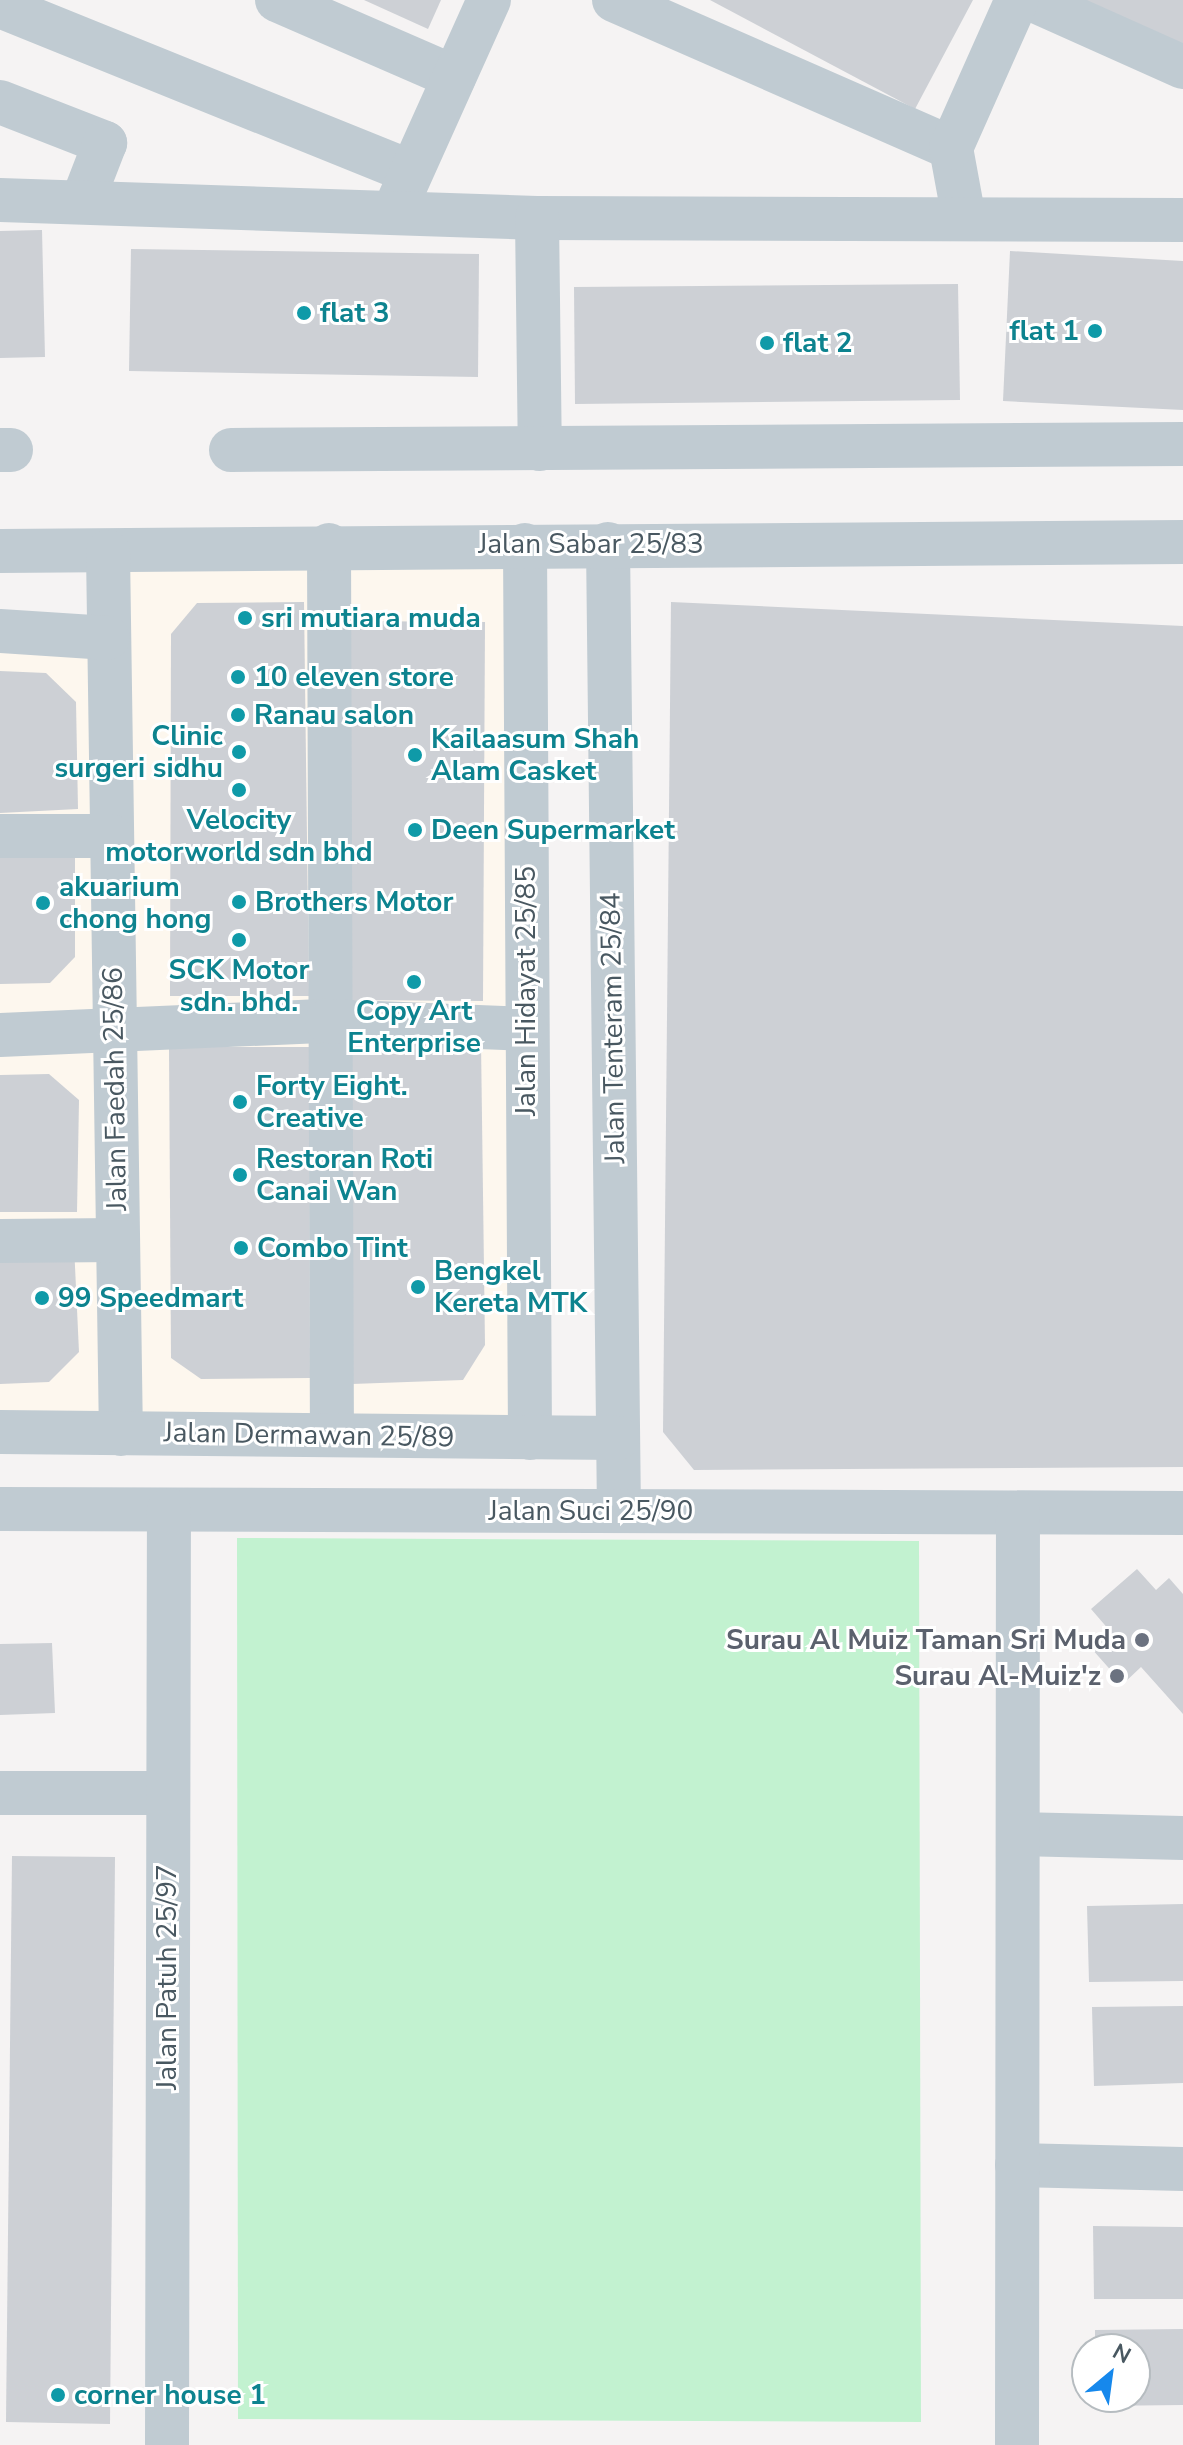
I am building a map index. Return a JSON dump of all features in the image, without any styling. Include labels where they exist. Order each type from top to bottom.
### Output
[{"type":"street","points":[[277,0],[454,77]]},
{"type":"street","points":[[394,212],[489,0]]},
{"type":"street","points":[[614,0],[951,148]]},
{"type":"street","points":[[964,219],[951,148],[1017,0]]},
{"type":"street","points":[[1033,0],[1183,67]]},
{"type":"street","points":[[0,6],[411,172]]},
{"type":"street","points":[[0,102],[105,143],[83,200]]},
{"type":"street","points":[[0,200],[83,200],[537,218],[1183,220]]},
{"type":"street","points":[[537,218],[540,449]]},
{"type":"street","points":[[231,450],[1183,444]]},
{"type":"street","name":"Jalan Sabar 25/83","points":[[0,551],[108,552],[329,545],[1183,542]]},
{"type":"street","name":"Jalan Tenteram 25/84","points":[[608,544],[619,1511]]},
{"type":"street","points":[[329,545],[327,1021],[332,1434]]},
{"type":"street","name":"Jalan Hidayat 25/85","points":[[525,545],[530,1438]]},
{"type":"street","name":"Jalan Faedah 25/86","points":[[108,552],[121,1434]]},
{"type":"street","points":[[0,631],[108,638]]},
{"type":"street","points":[[0,836],[111,836]]},
{"type":"street","points":[[0,1035],[114,1034],[327,1021],[526,1029]]},
{"type":"street","points":[[0,1241],[118,1240]]},
{"type":"street","name":"Jalan Dermawan 25/89","points":[[0,1432],[618,1438]]},
{"type":"street","name":"Jalan Suci 25/90","points":[[0,1509],[1183,1513]]},
{"type":"street","name":"Jalan Patuh 25/97","points":[[167,2445],[169,1510]]},
{"type":"street","points":[[1017,2445],[1018,1513]]},
{"type":"street","points":[[0,1793],[166,1793]]},
{"type":"street","points":[[1018,1834],[1183,1838]]},
{"type":"street","points":[[1017,2165],[1183,2169]]},
{"type":"shaded area","points":[[510,561],[514,1422],[0,1417],[0,650],[122,658],[126,568]]},
{"type":"green space","points":[[237,1538],[919,1541],[921,2422],[238,2419]]},
{"type":"building","points":[[364,0],[441,0],[428,29]]},
{"type":"building","points":[[710,0],[973,0],[915,109]]},
{"type":"building","points":[[1080,0],[1183,0],[1183,45]]},
{"type":"building","points":[[42,230],[45,357],[0,358],[0,231]]},
{"type":"building","name":"flat 3","points":[[131,249],[479,254],[478,377],[129,371]]},
{"type":"building","name":"flat 1","points":[[1010,251],[1183,261],[1183,410],[1003,401]]},
{"type":"building","name":"flat 2","points":[[958,284],[960,400],[575,404],[574,287]]},
{"type":"building","points":[[304,602],[309,996],[170,996],[171,634],[197,603]]},
{"type":"building","points":[[671,602],[1183,626],[1183,1467],[694,1470],[663,1432]]},
{"type":"building","points":[[347,621],[485,622],[483,1001],[345,1000]]},
{"type":"building","points":[[0,671],[46,673],[76,702],[78,809],[0,813]]},
{"type":"building","name":"akuarium chong hong","points":[[0,848],[75,850],[75,957],[50,983],[0,984]]},
{"type":"building","points":[[481,1043],[485,1345],[463,1380],[352,1384],[349,1044]]},
{"type":"building","points":[[169,1047],[309,1047],[310,1378],[201,1379],[171,1358]]},
{"type":"building","points":[[49,1074],[79,1100],[77,1212],[0,1212],[0,1075]]},
{"type":"building","name":"99 Speedmart","points":[[0,1245],[74,1245],[79,1352],[49,1382],[0,1384]]},
{"type":"building","name":"Surau Al Muiz Taman Sri Muda","points":[[1137,1569],[1156,1590],[1169,1578],[1183,1594],[1183,1714],[1141,1667],[1123,1684],[1091,1648],[1110,1631],[1091,1609]]},
{"type":"building","points":[[52,1643],[55,1713],[0,1715],[0,1644]]},
{"type":"building","points":[[12,1856],[115,1857],[110,2424],[6,2422]]},
{"type":"building","points":[[1183,1904],[1183,1981],[1089,1982],[1087,1906]]},
{"type":"building","points":[[1183,2006],[1183,2083],[1094,2086],[1092,2007]]},
{"type":"building","points":[[1093,2226],[1183,2227],[1183,2299],[1094,2299]]},
{"type":"building","points":[[1183,2329],[1183,2405],[1151,2405],[1151,2333],[1095,2333],[1095,2330]]},
{"type":"place","name":"flat 3","points":[[304,313]]},
{"type":"place","name":"flat 1","points":[[1095,331]]},
{"type":"place","name":"flat 2","points":[[767,343]]},
{"type":"place","name":"sri mutiara muda","points":[[245,618]]},
{"type":"place","name":"10 eleven store","points":[[238,677]]},
{"type":"place","name":"Ranau salon","points":[[238,715]]},
{"type":"place","name":"Clinic surgeri sidhu","points":[[239,752]]},
{"type":"place","name":"Kailaasum Shah Alam Casket","points":[[415,755]]},
{"type":"place","name":"Velocity motorworld sdn bhd","points":[[239,790]]},
{"type":"place","name":"Deen Supermarket","points":[[415,830]]},
{"type":"place","name":"Brothers Motor","points":[[239,902]]},
{"type":"place","name":"akuarium chong hong","points":[[43,903]]},
{"type":"place","name":"SCK Motor sdn. bhd.","points":[[239,940]]},
{"type":"place","name":"Copy Art Enterprise","points":[[414,982]]},
{"type":"place","name":"Forty Eight. Creative","points":[[240,1102]]},
{"type":"place","name":"Restoran Roti Canai Wan","points":[[240,1175]]},
{"type":"place","name":"Combo Tint","points":[[241,1248]]},
{"type":"place","name":"Bengkel Kereta MTK","points":[[418,1287]]},
{"type":"place","name":"99 Speedmart","points":[[42,1298]]},
{"type":"place","name":"Surau Al Muiz Taman Sri Muda","points":[[1142,1640]]},
{"type":"place","name":"Surau Al-Muiz'z","points":[[1117,1676]]},
{"type":"place","name":"corner house 1","points":[[58,2395]]}]
